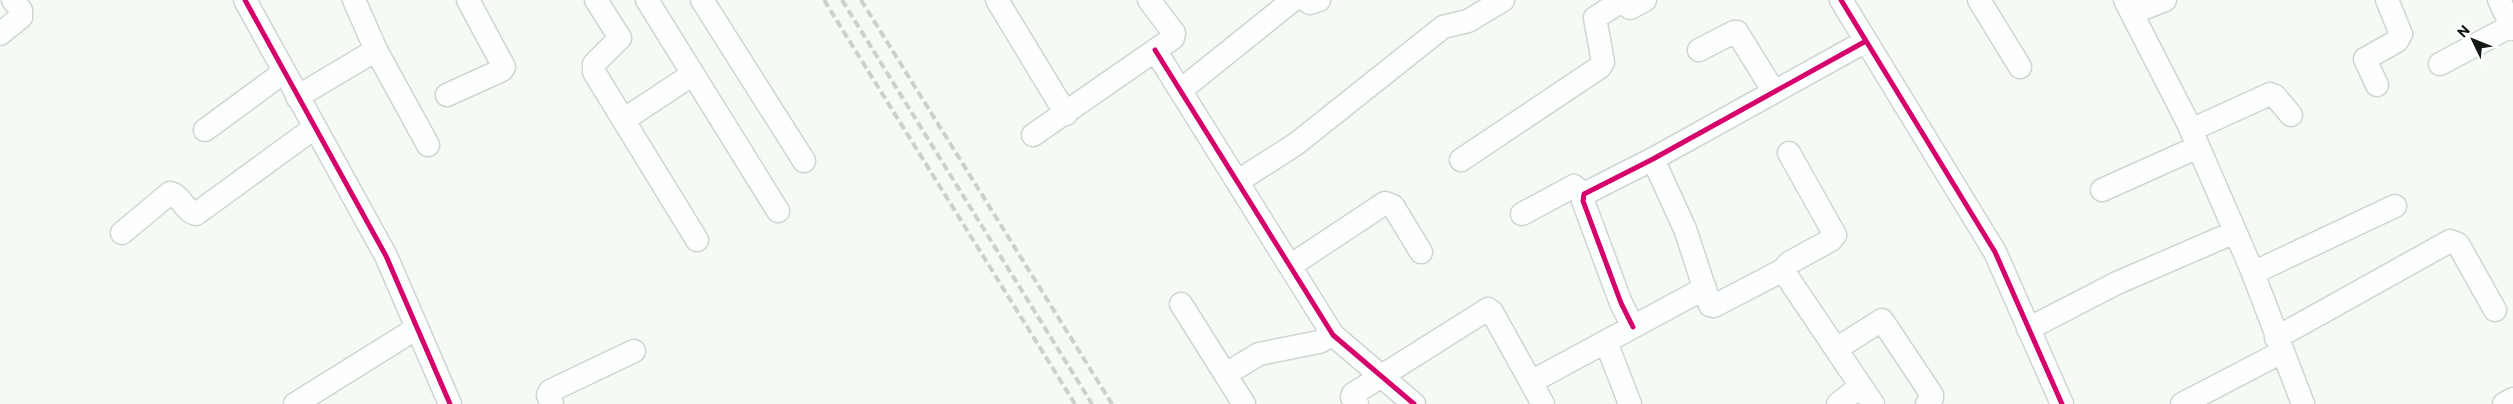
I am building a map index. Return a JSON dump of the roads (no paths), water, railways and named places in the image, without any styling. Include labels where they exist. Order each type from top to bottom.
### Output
[{"type":"street","points":[[0,34],[21,17],[21,10],[12,0]]},
{"type":"street","points":[[246,0],[297,97],[386,256],[450,404]]},
{"type":"street","points":[[354,0],[376,50],[428,144]]},
{"type":"street","points":[[447,95],[502,70],[504,67],[468,0]]},
{"type":"street","points":[[596,0],[620,38],[594,64],[594,72],[625,119],[697,240]]},
{"type":"street","points":[[646,0],[778,211]]},
{"type":"street","points":[[702,0],[804,160]]},
{"type":"street","points":[[997,0],[1066,114]]},
{"type":"street","points":[[1033,135],[1066,114],[1174,35],[1149,0]]},
{"type":"street","points":[[1181,90],[1293,0]]},
{"type":"street","points":[[1305,0],[1310,3],[1318,0]]},
{"type":"street","points":[[1238,181],[1296,144],[1443,27],[1468,21],[1503,0]]},
{"type":"street","points":[[1460,160],[1600,67],[1603,62],[1595,18],[1623,0],[1630,8],[1645,0]]},
{"type":"street","points":[[1840,0],[1995,252],[2062,404]]},
{"type":"street","points":[[1979,0],[2020,67]]},
{"type":"street","points":[[2165,0],[2129,6],[2195,139],[2252,273],[2303,404]]},
{"type":"street","points":[[2377,85],[2365,59],[2397,41],[2401,34],[2387,0]]},
{"type":"street","points":[[2440,64],[2512,28],[2498,0]]},
{"type":"street","points":[[1699,50],[1734,32],[1738,32],[1774,92]]},
{"type":"street","points":[[1584,194],[1653,159],[1866,41]]},
{"type":"street","points":[[297,97],[376,50]]},
{"type":"street","points":[[1155,50],[1333,335],[1414,404]]},
{"type":"street","points":[[205,130],[284,72]]},
{"type":"street","points":[[625,119],[693,74]]},
{"type":"street","points":[[2102,190],[2195,139],[2270,94],[2275,96],[2291,115]]},
{"type":"street","points":[[122,233],[170,193],[176,195],[191,213],[196,214],[314,128]]},
{"type":"street","points":[[1653,159],[1685,229],[1710,305],[1714,306],[1782,271],[1789,263],[1831,240],[1835,235],[1790,153]]},
{"type":"street","points":[[1522,214],[1574,186],[1584,194]]},
{"type":"street","points":[[1584,194],[1583,201],[1621,303],[1633,327]]},
{"type":"street","points":[[1290,266],[1385,203],[1393,206],[1421,252]]},
{"type":"street","points":[[2252,273],[2395,206]]},
{"type":"street","points":[[2028,329],[2117,283],[2235,232]]},
{"type":"street","points":[[2182,404],[2450,241],[2458,244],[2495,310]]},
{"type":"street","points":[[1782,271],[1867,395],[1838,404]]},
{"type":"street","points":[[1532,382],[1705,288]]},
{"type":"street","points":[[1181,304],[1244,404]]},
{"type":"street","points":[[1357,404],[1352,397],[1353,394],[1380,375],[1488,309],[1492,312],[1543,404]]},
{"type":"street","points":[[1836,349],[1882,320],[1932,395],[1927,404]]},
{"type":"street","points":[[295,404],[417,328]]},
{"type":"street","points":[[1226,374],[1259,354],[1320,342],[1333,335]]},
{"type":"street","points":[[1606,342],[1630,404]]},
{"type":"street","points":[[552,404],[548,395],[550,391],[634,350]]},
{"type":"street","points":[[2504,404],[2513,399]]},
{"type":"railway","points":[[824,0],[1075,404]]},
{"type":"railway","points":[[842,0],[1092,404]]},
{"type":"railway","points":[[861,0],[1112,404]]}]
